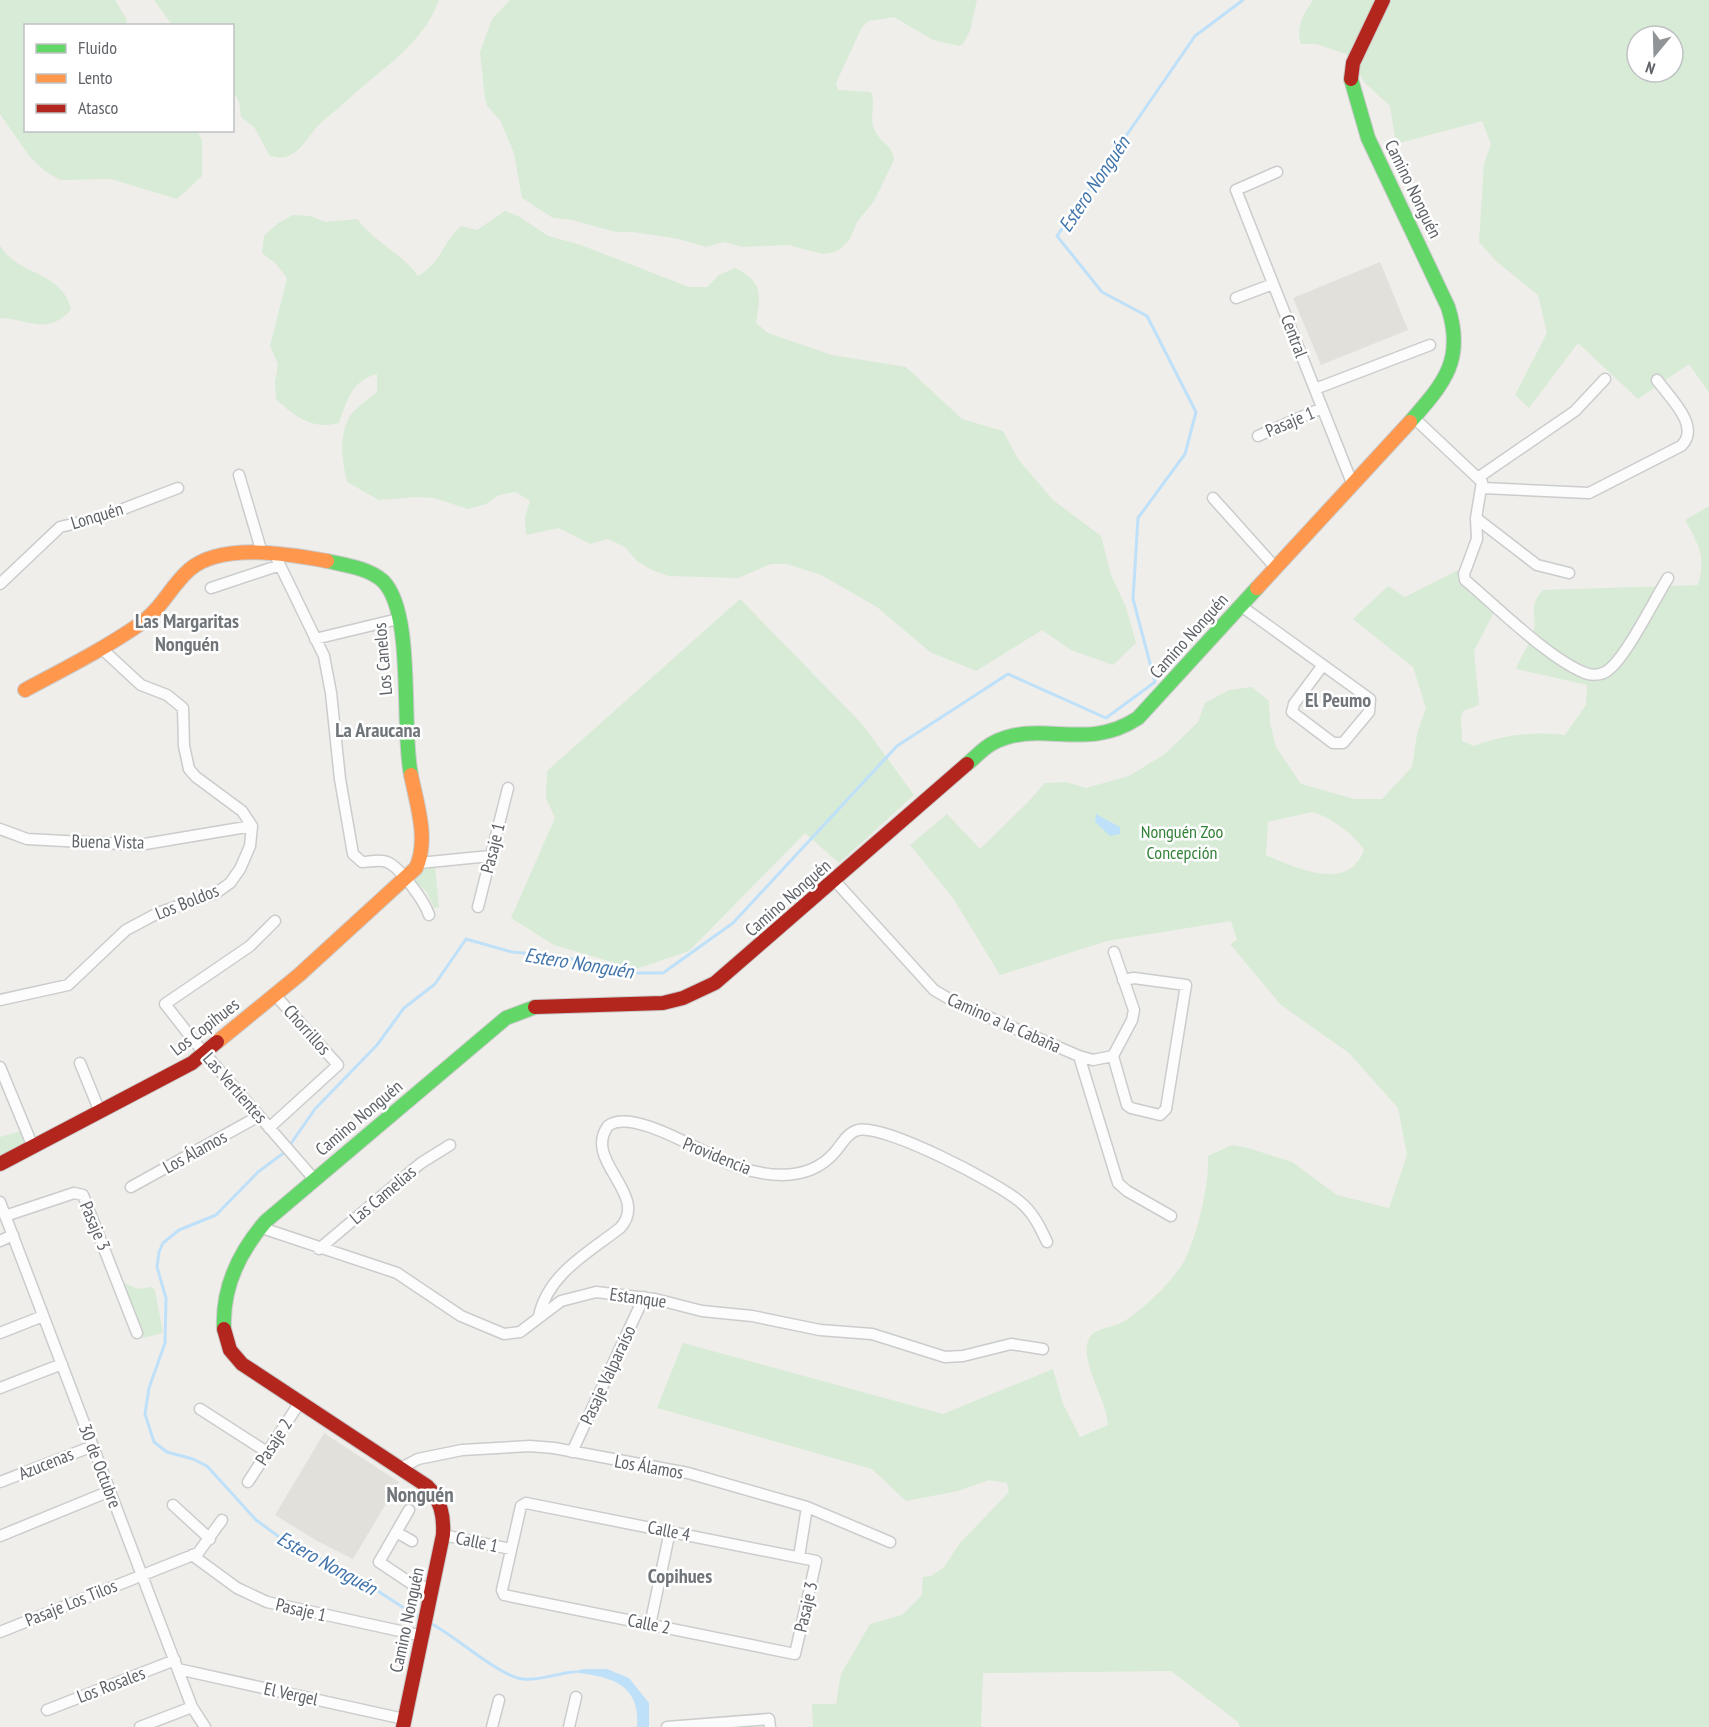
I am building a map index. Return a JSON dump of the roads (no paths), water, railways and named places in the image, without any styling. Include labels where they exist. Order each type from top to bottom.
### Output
[{"type":"main road","name":"Camino Nonguén","points":[[403,1723],[443,1535],[443,1514],[437,1496],[401,1468],[237,1361],[222,1336],[222,1316],[229,1288],[245,1250],[259,1227],[514,1013],[545,1005],[653,1005],[692,995],[716,983],[734,970],[999,740],[1032,733],[1100,737],[1126,728],[1138,718],[1241,606],[1413,417],[1447,372],[1455,352],[1455,334],[1444,296],[1368,138],[1351,80],[1353,63],[1383,0]]},
{"type":"main road","name":"Los Canelos","points":[[25,690],[101,648],[155,613],[197,565],[230,554],[351,565],[377,574],[391,593],[404,654],[408,758],[420,832],[419,863]]},
{"type":"main road","points":[[404,879],[419,863]]},
{"type":"main road","name":"Los Copihues","points":[[0,1164],[183,1069],[275,995],[404,879]]},
{"type":"street","name":"Central","points":[[1277,172],[1236,190],[1352,483]]},
{"type":"street","points":[[1236,298],[1274,284]]},
{"type":"street","points":[[1315,389],[1430,345]]},
{"type":"street","points":[[1605,379],[1575,411],[1481,482],[1476,518],[1477,539],[1464,574],[1465,580],[1546,648],[1586,674],[1601,674],[1609,670],[1622,656],[1668,579]]},
{"type":"street","points":[[1413,417],[1481,482],[1589,493],[1681,446],[1688,437],[1688,425],[1657,380]]},
{"type":"street","name":"Pasaje 1","points":[[1258,436],[1322,408]]},
{"type":"street","points":[[239,475],[272,558],[324,656],[332,693],[340,780],[352,854],[362,862],[387,862],[422,899],[429,915]]},
{"type":"street","name":"Lonquén","points":[[0,584],[60,528],[102,517],[178,488]]},
{"type":"street","points":[[1213,498],[1275,567]]},
{"type":"street","points":[[1476,518],[1537,565],[1569,573]]},
{"type":"street","points":[[211,588],[272,558]]},
{"type":"street","points":[[1241,606],[1323,665],[1370,699],[1369,712],[1343,743],[1338,744],[1292,712],[1294,704],[1323,665]]},
{"type":"street","points":[[315,639],[398,619]]},
{"type":"street","points":[[101,648],[141,685],[177,701],[185,715],[184,746],[189,769],[196,777],[242,811],[252,825]]},
{"type":"street","name":"Pasaje 1","points":[[478,907],[508,788]]},
{"type":"street","name":"Buena Vista","points":[[0,829],[27,839],[139,845],[252,825]]},
{"type":"street","name":"Los Boldos","points":[[0,1000],[68,985],[110,943],[135,924],[222,890],[243,863],[252,838],[252,825]]},
{"type":"street","points":[[419,863],[490,856]]},
{"type":"street","name":"Camino a la Cabaña","points":[[835,881],[934,990],[958,1004],[1079,1056],[1093,1060],[1113,1056]]},
{"type":"street","name":"Las Vertientes","points":[[275,921],[250,946],[165,1004],[314,1179]]},
{"type":"street","points":[[1114,952],[1134,1010],[1132,1020],[1113,1056],[1127,1105],[1160,1115],[1164,1113],[1175,1063],[1186,984],[1134,978],[1124,980]]},
{"type":"street","name":"Chorrillos","points":[[269,1128],[338,1065],[275,995]]},
{"type":"street","points":[[1079,1056],[1118,1183],[1127,1191],[1171,1216]]},
{"type":"street","points":[[80,1063],[100,1112]]},
{"type":"street","points":[[0,1067],[33,1147]]},
{"type":"street","name":"Los Álamos","points":[[131,1187],[259,1116]]},
{"type":"street","name":"Providencia","points":[[538,1316],[546,1294],[555,1280],[626,1221],[627,1200],[607,1162],[602,1142],[608,1126],[621,1120],[647,1126],[736,1166],[783,1175],[803,1173],[818,1167],[852,1132],[863,1130],[883,1132],[974,1172],[1019,1201],[1030,1211],[1047,1242]]},
{"type":"street","name":"Las Camelias","points":[[319,1249],[421,1163],[450,1145]]},
{"type":"street","name":"Pasaje 3","points":[[5,1216],[74,1193],[82,1195],[137,1333]]},
{"type":"street","name":"30 de Octubre","points":[[0,1202],[192,1707],[204,1727]]},
{"type":"street","name":"Estanque","points":[[259,1227],[319,1249],[397,1273],[461,1316],[504,1334],[520,1332],[538,1316],[561,1301],[577,1295],[606,1293],[644,1298],[711,1312],[752,1316],[820,1330],[879,1336],[945,1357],[963,1356],[1011,1344],[1043,1349]]},
{"type":"street","points":[[0,1241],[13,1235]]},
{"type":"street","name":"Pasaje Valparaíso","points":[[572,1452],[644,1298]]},
{"type":"street","points":[[0,1333],[43,1316]]},
{"type":"street","points":[[0,1388],[62,1364]]},
{"type":"street","name":"Pasaje 2","points":[[248,1482],[300,1402]]},
{"type":"street","points":[[200,1409],[267,1452]]},
{"type":"street","name":"Azucenas","points":[[0,1482],[93,1446]]},
{"type":"street","name":"Los Álamos","points":[[401,1468],[418,1459],[462,1450],[530,1446],[572,1452],[688,1473],[807,1507],[890,1542]]},
{"type":"street","points":[[0,1536],[110,1491]]},
{"type":"street","name":"Calle 1","points":[[503,1594],[511,1549],[523,1503]]},
{"type":"street","name":"Calle 4","points":[[523,1503],[816,1560]]},
{"type":"street","points":[[173,1505],[210,1539]]},
{"type":"street","name":"Pasaje 3","points":[[800,1557],[807,1507]]},
{"type":"street","points":[[409,1510],[380,1557],[380,1564],[412,1584],[433,1589]]},
{"type":"street","points":[[142,1575],[202,1550],[222,1520]]},
{"type":"street","points":[[650,1625],[670,1531]]},
{"type":"street","points":[[396,1532],[412,1541]]},
{"type":"street","name":"Calle 1","points":[[443,1535],[511,1549]]},
{"type":"street","name":"Pasaje 1","points":[[192,1556],[237,1588],[267,1602],[423,1633]]},
{"type":"street","name":"Pasaje 3","points":[[795,1654],[816,1560]]},
{"type":"street","name":"Pasaje Los Tilos","points":[[0,1632],[142,1575]]},
{"type":"street","name":"Calle 2","points":[[503,1594],[795,1654]]},
{"type":"street","name":"Los Rosales","points":[[47,1710],[176,1665]]},
{"type":"street","name":"El Vergel","points":[[176,1665],[403,1723]]},
{"type":"street","points":[[569,1727],[576,1697]]},
{"type":"street","points":[[492,1727],[499,1700]]},
{"type":"street","points":[[140,1727],[192,1707]]},
{"type":"street","points":[[667,1727],[769,1723]]},
{"type":"water","points":[[1096,814],[1120,827],[1120,834],[1110,836],[1095,822]]},
{"type":"water","points":[[584,1669],[607,1669],[629,1678],[649,1703],[649,1727],[637,1727],[637,1712],[627,1690],[608,1679],[570,1672]]},
{"type":"waterway","name":"Estero Nonguén","points":[[421,1619],[347,1571],[293,1547],[256,1520],[207,1466],[193,1459],[167,1452],[154,1442],[145,1414],[149,1388],[165,1343],[166,1298],[157,1267],[163,1243],[179,1230],[216,1215],[258,1172],[285,1152],[315,1109],[377,1045],[404,1008],[435,984],[466,939],[512,952],[566,957],[618,973],[663,973],[733,923],[897,746],[1008,674],[1106,718],[1155,682],[1133,599],[1138,518],[1185,454],[1196,412],[1147,316],[1102,292],[1057,236],[1195,36],[1243,0]]},
{"type":"waterway","name":"Estero Nonguén","points":[[430,1623],[489,1663],[513,1676],[536,1679],[574,1672]]},
{"type":"district","name":"Las Margaritas Nonguén","points":[[187,632]]},
{"type":"district","name":"El Peumo","points":[[1338,700]]},
{"type":"district","name":"La Araucana","points":[[378,730]]},
{"type":"district","name":"Nonguén","points":[[420,1495]]},
{"type":"district","name":"Copihues","points":[[680,1576]]},
{"type":"park label","name":"Nonguén Zoo Concepción","points":[[1182,842]]}]
